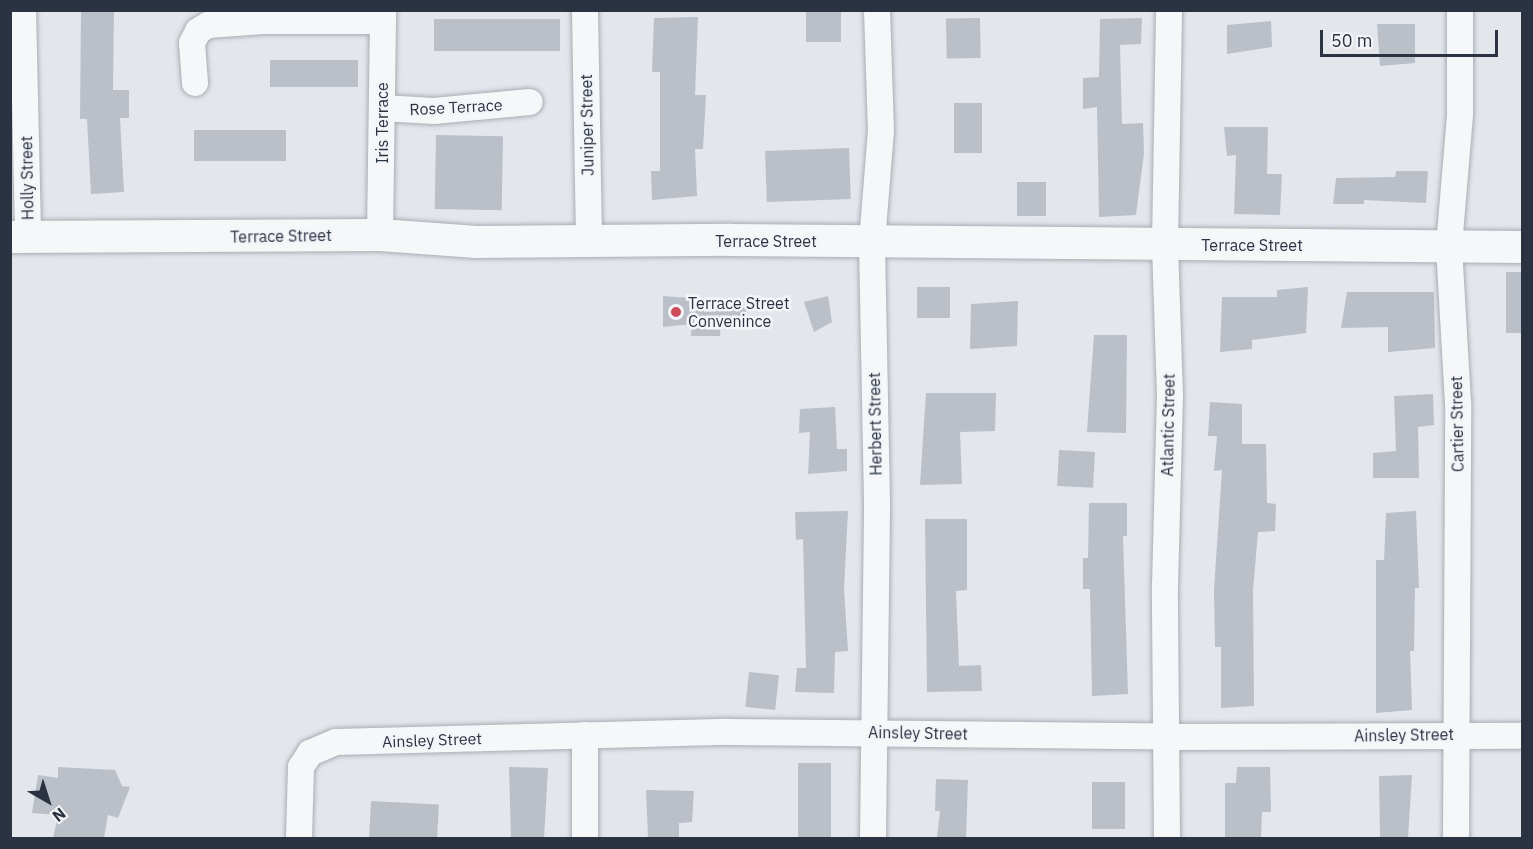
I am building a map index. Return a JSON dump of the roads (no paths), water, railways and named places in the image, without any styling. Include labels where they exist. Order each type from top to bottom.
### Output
[{"type":"street","name":"Holly Street","points":[[19,238],[23,10]]},
{"type":"street","name":"Juniper Street","points":[[585,10],[589,240]]},
{"type":"street","name":"Herbert Street","points":[[873,838],[877,503],[872,242],[880,130],[877,10]]},
{"type":"street","name":"Atlantic Street","points":[[1167,838],[1169,737],[1165,586],[1170,396],[1166,244],[1169,10]]},
{"type":"street","name":"Cartier Street","points":[[1456,838],[1458,403],[1449,246],[1460,114],[1460,10]]},
{"type":"street","points":[[195,83],[192,44],[202,28],[216,23],[290,15],[383,16]]},
{"type":"street","name":"Iris Terrace","points":[[380,235],[383,16]]},
{"type":"street","name":"Rose Terrace","points":[[382,108],[434,111],[530,102]]},
{"type":"street","name":"Terrace Street","points":[[19,238],[380,235],[477,242],[589,240],[1522,247]]},
{"type":"street","name":"Ainsley Street","points":[[299,838],[301,767],[315,751],[336,742],[585,735],[874,732],[1169,737],[1522,736]]},
{"type":"street","points":[[585,735],[585,838]]},
{"type":"place","name":"Terrace Street Convenince","points":[[676,312]]}]
